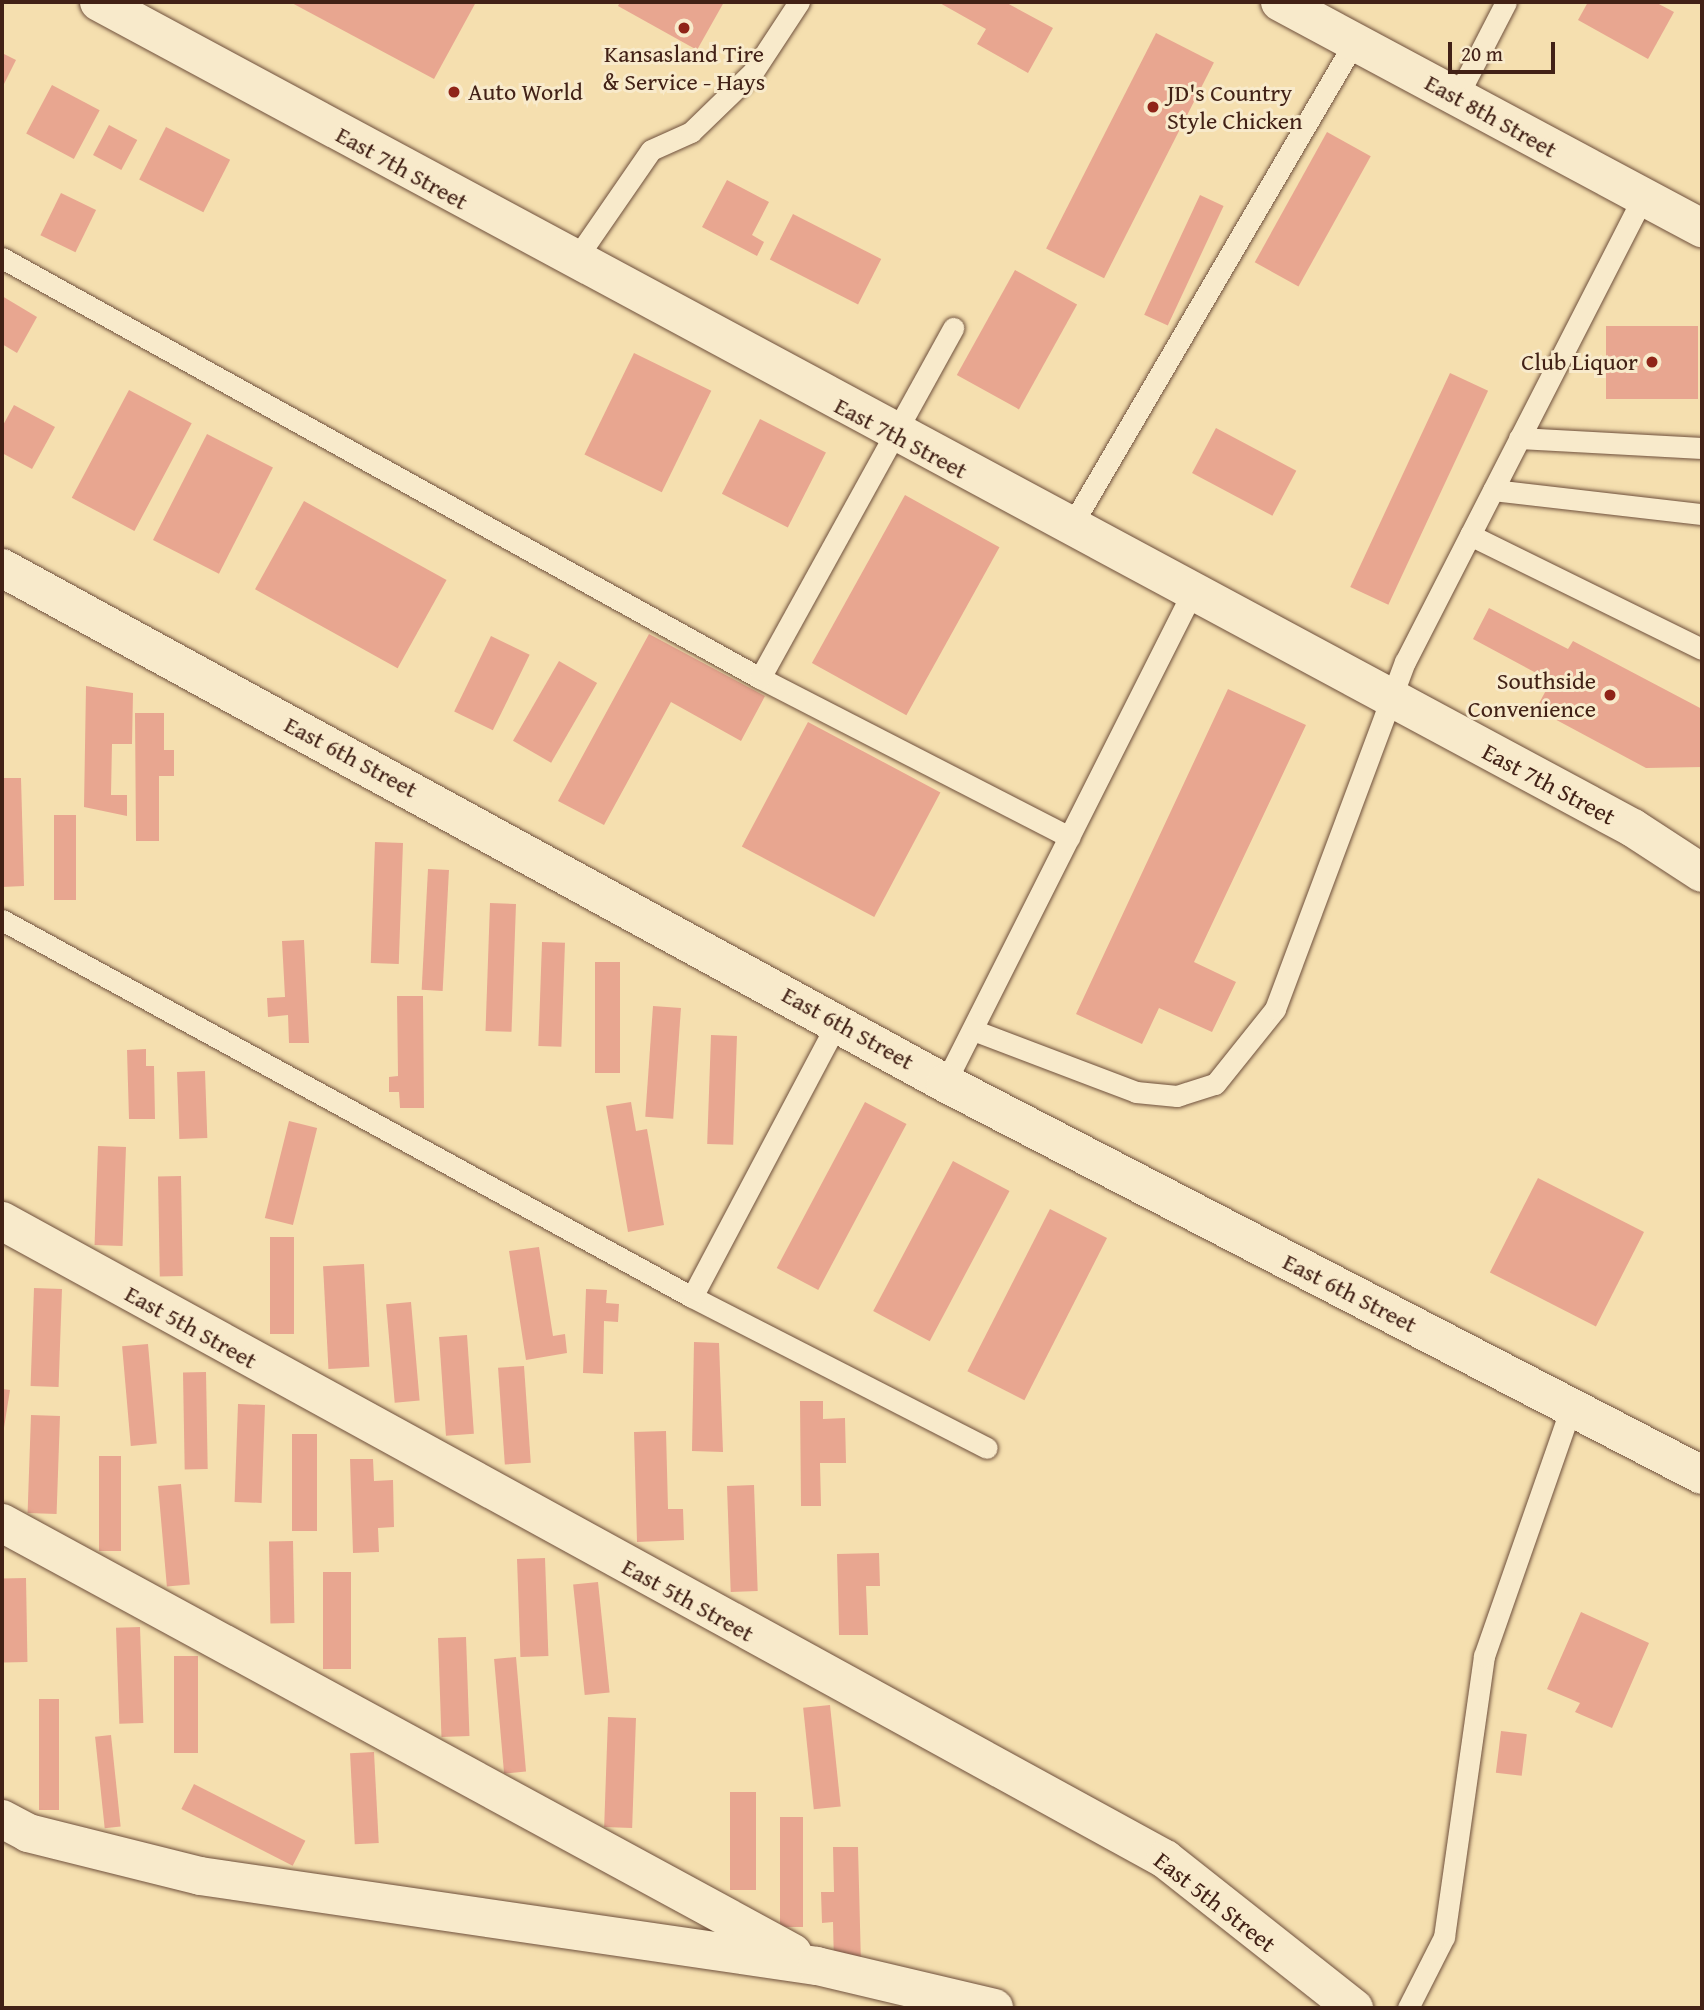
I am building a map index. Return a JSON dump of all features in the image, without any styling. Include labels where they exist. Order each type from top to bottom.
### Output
[{"type":"street","name":"East 7th Street","points":[[99,2],[573,263],[1633,828],[1702,873]]},
{"type":"street","name":"East 8th Street","points":[[1280,2],[1642,199],[1702,228]]},
{"type":"street","name":"East 6th Street","points":[[2,568],[838,1021],[945,1083],[1702,1475]]},
{"type":"street","name":"East 5th Street","points":[[2,1221],[1165,1859],[1354,2008]]},
{"type":"street","points":[[2,1523],[817,1966]]},
{"type":"street","points":[[2,1819],[28,1833],[200,1876],[817,1966],[994,2008]]},
{"type":"lane","points":[[573,263],[651,150],[691,132],[753,72],[799,2]]},
{"type":"lane","points":[[1457,97],[1506,2]]},
{"type":"lane","points":[[1070,528],[1355,41]]},
{"type":"lane","points":[[973,1030],[1136,1092],[1177,1096],[1215,1084],[1275,1009],[1392,700],[1470,536],[1642,199]]},
{"type":"lane","points":[[2,258],[760,678],[1070,837]]},
{"type":"lane","points":[[760,678],[891,432],[953,328]]},
{"type":"lane","points":[[1520,438],[1702,448]]},
{"type":"lane","points":[[1493,490],[1702,514]]},
{"type":"lane","points":[[1470,536],[1702,649]]},
{"type":"lane","points":[[945,1083],[1192,593]]},
{"type":"lane","points":[[2,920],[692,1297],[987,1448]]},
{"type":"lane","points":[[692,1297],[838,1021]]},
{"type":"lane","points":[[1408,2008],[1444,1937],[1484,1656],[1571,1408]]},
{"type":"building","points":[[290,2],[476,2],[434,79]]},
{"type":"building","name":"Kansasland Tire & Service - Hays","points":[[620,2],[724,2],[697,50],[618,6]]},
{"type":"building","points":[[938,2],[1005,2],[1053,28],[1028,73],[977,44],[986,29]]},
{"type":"building","points":[[1588,2],[1655,2],[1674,12],[1648,59],[1578,20]]},
{"type":"building","points":[[1156,33],[1214,63],[1104,278],[1046,249]]},
{"type":"building","points":[[2,53],[16,60],[2,88]]},
{"type":"building","points":[[52,85],[100,110],[74,159],[26,134]]},
{"type":"building","points":[[109,125],[137,140],[121,170],[93,155]]},
{"type":"building","points":[[166,127],[230,160],[203,212],[139,180]]},
{"type":"building","points":[[1327,132],[1371,156],[1298,287],[1255,262]]},
{"type":"building","points":[[727,180],[769,202],[752,235],[764,242],[757,256],[702,227]]},
{"type":"building","points":[[61,193],[96,210],[75,252],[40,235]]},
{"type":"building","points":[[1200,195],[1224,206],[1168,326],[1144,315]]},
{"type":"building","points":[[793,214],[881,259],[858,304],[770,259]]},
{"type":"building","points":[[1015,270],[1077,304],[1019,409],[957,375]]},
{"type":"building","points":[[2,296],[37,317],[17,353],[2,344]]},
{"type":"building","name":"Club Liquor","points":[[1606,326],[1698,326],[1698,399],[1606,399]]},
{"type":"building","points":[[634,353],[711,391],[662,492],[584,455]]},
{"type":"building","points":[[1450,373],[1488,391],[1388,605],[1350,587]]},
{"type":"building","points":[[129,390],[192,423],[134,531],[72,498]]},
{"type":"building","points":[[14,405],[55,427],[32,469],[2,453],[2,427]]},
{"type":"building","points":[[760,419],[826,453],[788,527],[722,494]]},
{"type":"building","points":[[1216,428],[1296,471],[1272,516],[1192,473]]},
{"type":"building","points":[[207,434],[273,468],[219,574],[153,540]]},
{"type":"building","points":[[905,495],[999,547],[906,715],[812,663]]},
{"type":"building","points":[[304,501],[447,580],[398,668],[255,589]]},
{"type":"building","name":"Southside Convenience","points":[[1489,608],[1568,649],[1573,641],[1702,709],[1702,767],[1646,768],[1536,709],[1551,681],[1473,639]]},
{"type":"building","points":[[649,634],[765,696],[741,741],[671,702],[604,825],[558,801]]},
{"type":"building","points":[[491,636],[530,655],[493,730],[454,711]]},
{"type":"building","points":[[559,661],[597,683],[551,763],[513,741]]},
{"type":"building","points":[[86,686],[133,693],[132,744],[112,744],[111,795],[127,795],[127,816],[84,807]]},
{"type":"building","points":[[1228,689],[1306,725],[1194,962],[1236,982],[1212,1032],[1159,1008],[1142,1044],[1076,1014]]},
{"type":"building","points":[[135,713],[164,713],[164,750],[174,750],[174,776],[159,776],[159,841],[136,841]]},
{"type":"building","points":[[808,722],[940,792],[874,917],[742,846]]},
{"type":"building","points":[[2,778],[21,778],[24,886],[2,887]]},
{"type":"building","points":[[54,815],[76,815],[76,900],[54,900]]},
{"type":"building","points":[[375,842],[403,843],[399,964],[371,963]]},
{"type":"building","points":[[428,869],[449,870],[443,991],[422,990]]},
{"type":"building","points":[[490,903],[516,904],[512,1032],[486,1031]]},
{"type":"building","points":[[304,940],[309,1043],[289,1043],[288,1015],[268,1017],[267,998],[285,997],[282,941]]},
{"type":"building","points":[[542,942],[565,943],[561,1047],[538,1046]]},
{"type":"building","points":[[595,962],[620,962],[620,1073],[595,1073]]},
{"type":"building","points":[[397,996],[423,996],[424,1108],[400,1108],[399,1092],[389,1092],[389,1077],[398,1076]]},
{"type":"building","points":[[653,1006],[681,1008],[673,1119],[645,1117]]},
{"type":"building","points":[[711,1035],[737,1036],[733,1145],[707,1144]]},
{"type":"building","points":[[146,1049],[146,1066],[154,1066],[155,1119],[129,1119],[127,1050]]},
{"type":"building","points":[[205,1071],[207,1138],[179,1139],[177,1072]]},
{"type":"building","points":[[631,1102],[636,1131],[647,1129],[664,1225],[628,1232],[606,1106]]},
{"type":"building","points":[[865,1102],[906,1124],[818,1290],[777,1268]]},
{"type":"building","points":[[289,1121],[317,1128],[293,1225],[265,1218]]},
{"type":"building","points":[[98,1146],[126,1147],[123,1246],[95,1245]]},
{"type":"building","points":[[953,1161],[1010,1191],[930,1341],[873,1311]]},
{"type":"building","points":[[158,1176],[181,1176],[183,1276],[160,1276]]},
{"type":"building","points":[[1538,1178],[1644,1232],[1596,1326],[1490,1272]]},
{"type":"building","points":[[1050,1209],[1107,1238],[1024,1400],[967,1371]]},
{"type":"building","points":[[270,1237],[294,1237],[294,1334],[270,1334]]},
{"type":"building","points":[[539,1247],[553,1336],[565,1334],[567,1353],[526,1360],[509,1251]]},
{"type":"building","points":[[364,1264],[369,1367],[328,1369],[323,1266]]},
{"type":"building","points":[[34,1288],[62,1289],[59,1387],[31,1386]]},
{"type":"building","points":[[586,1289],[607,1290],[606,1303],[619,1304],[618,1322],[604,1321],[603,1374],[583,1373]]},
{"type":"building","points":[[411,1302],[420,1401],[395,1403],[386,1304]]},
{"type":"building","points":[[467,1335],[474,1434],[446,1436],[439,1337]]},
{"type":"building","points":[[694,1342],[719,1343],[723,1452],[692,1451]]},
{"type":"building","points":[[148,1344],[157,1444],[131,1446],[122,1346]]},
{"type":"building","points":[[524,1366],[531,1463],[505,1465],[498,1368]]},
{"type":"building","points":[[183,1372],[206,1372],[208,1469],[185,1469]]},
{"type":"building","points":[[2,1389],[10,1390],[3,1434],[2,1434]]},
{"type":"building","points":[[800,1401],[823,1401],[823,1419],[845,1418],[846,1463],[820,1463],[821,1506],[801,1506]]},
{"type":"building","points":[[238,1404],[265,1405],[262,1503],[235,1502]]},
{"type":"building","points":[[31,1415],[60,1416],[57,1514],[28,1513]]},
{"type":"building","points":[[666,1431],[668,1509],[683,1509],[684,1540],[637,1542],[634,1432]]},
{"type":"building","points":[[292,1434],[317,1434],[317,1531],[292,1531]]},
{"type":"building","points":[[99,1456],[121,1456],[121,1551],[99,1551]]},
{"type":"building","points":[[350,1459],[373,1459],[374,1481],[393,1480],[394,1527],[378,1528],[379,1552],[353,1553]]},
{"type":"building","points":[[181,1484],[190,1585],[167,1587],[158,1486]]},
{"type":"building","points":[[754,1485],[758,1591],[731,1592],[727,1486]]},
{"type":"building","points":[[269,1541],[293,1541],[294,1623],[270,1623]]},
{"type":"building","points":[[879,1553],[880,1586],[866,1586],[868,1635],[839,1635],[837,1554]]},
{"type":"building","points":[[545,1558],[548,1656],[520,1657],[517,1559]]},
{"type":"building","points":[[323,1572],[351,1572],[351,1669],[323,1669]]},
{"type":"building","points":[[2,1578],[26,1578],[27,1662],[3,1662]]},
{"type":"building","points":[[598,1582],[610,1692],[585,1695],[573,1585]]},
{"type":"building","points":[[1581,1612],[1649,1643],[1612,1728],[1575,1712],[1580,1703],[1547,1689]]},
{"type":"building","points":[[140,1627],[143,1723],[119,1724],[116,1628]]},
{"type":"building","points":[[466,1637],[469,1736],[441,1737],[438,1638]]},
{"type":"building","points":[[174,1656],[198,1656],[198,1753],[174,1753]]},
{"type":"building","points":[[516,1657],[526,1772],[504,1773],[494,1659]]},
{"type":"building","points":[[39,1699],[59,1699],[59,1810],[39,1810]]},
{"type":"building","points":[[830,1705],[841,1806],[814,1809],[803,1708]]},
{"type":"building","points":[[608,1717],[636,1718],[632,1828],[604,1827]]},
{"type":"building","points":[[1501,1731],[1527,1734],[1522,1776],[1496,1773]]},
{"type":"building","points":[[111,1735],[121,1826],[105,1828],[95,1737]]},
{"type":"building","points":[[374,1752],[379,1843],[355,1844],[350,1753]]},
{"type":"building","points":[[194,1784],[305,1841],[293,1866],[181,1809]]},
{"type":"building","points":[[730,1792],[756,1792],[756,1890],[730,1890]]},
{"type":"building","points":[[780,1817],[803,1817],[803,1927],[780,1927]]},
{"type":"building","points":[[833,1847],[858,1847],[861,1965],[834,1966],[833,1922],[822,1923],[821,1892],[834,1892]]},
{"type":"place","name":"Kansasland Tire & Service - Hays","points":[[684,28]]},
{"type":"place","name":"Auto World","points":[[454,92]]},
{"type":"place","name":"JD's Country Style Chicken","points":[[1153,107]]},
{"type":"place","name":"Club Liquor","points":[[1652,362]]},
{"type":"place","name":"Southside Convenience","points":[[1610,695]]}]
